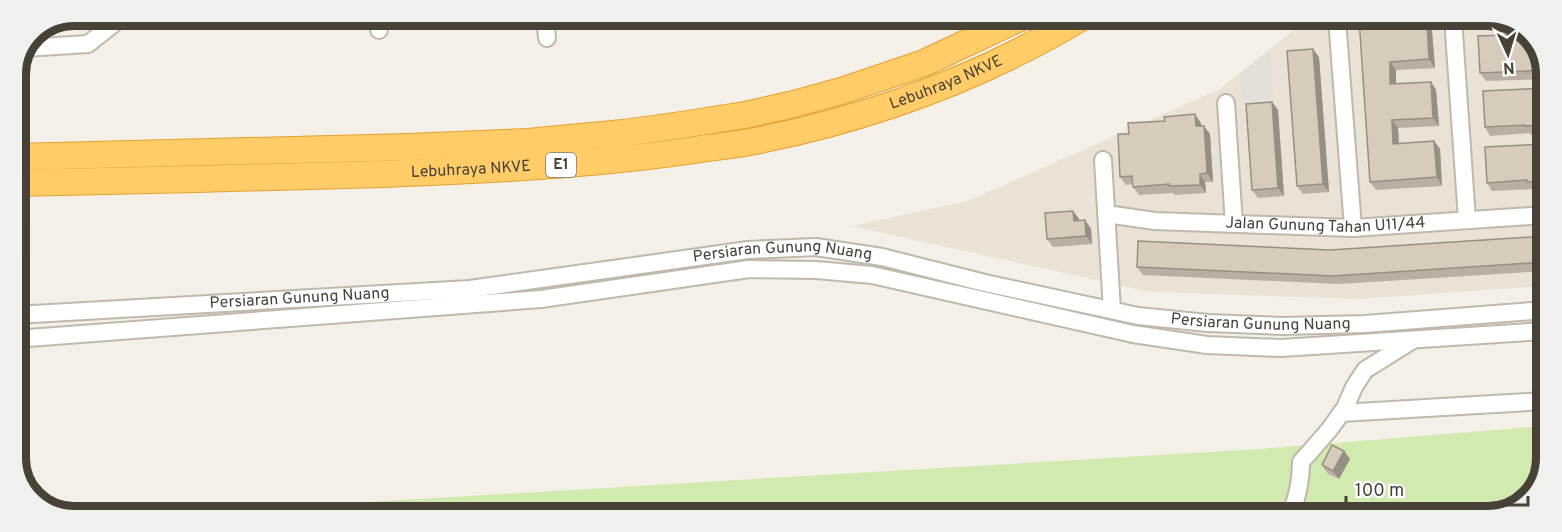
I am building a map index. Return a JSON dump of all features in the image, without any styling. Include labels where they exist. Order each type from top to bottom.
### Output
[{"type":"highway","points":[[924,63],[984,26]]},
{"type":"highway","name":"Lebuhraya NKVE","points":[[26,157],[408,147],[528,142],[623,133],[745,115],[841,91],[924,63],[1003,26]]},
{"type":"highway","name":"Lebuhraya NKVE","points":[[26,183],[258,178],[530,168],[627,160],[754,141],[838,121],[927,92],[1003,61],[1066,26]]},
{"type":"street","points":[[34,47],[88,44],[111,26]]},
{"type":"street","points":[[546,26],[547,38]]},
{"type":"street","points":[[1338,26],[1353,228]]},
{"type":"street","points":[[1454,26],[1467,220]]},
{"type":"street","points":[[1226,103],[1234,224]]},
{"type":"street","points":[[1103,160],[1112,310]]},
{"type":"street","name":"Jalan Gunung Tahan U11/44","points":[[1106,214],[1155,221],[1353,228],[1536,216]]},
{"type":"street","name":"Persiaran Gunung Nuang","points":[[26,314],[470,290],[748,250],[816,247],[882,257],[985,283],[1138,316],[1208,323],[1282,326],[1365,324],[1536,311]]},
{"type":"street","name":"Persiaran Gunung Nuang","points":[[26,338],[541,299],[760,269],[816,270],[872,276],[1133,334],[1208,345],[1281,348],[1536,332]]},
{"type":"street","points":[[1294,506],[1301,462],[1345,408],[1354,387],[1365,370],[1414,340]]},
{"type":"street","points":[[1341,413],[1536,402]]},
{"type":"shaded area","points":[[1299,26],[1498,26],[1515,34],[1527,44],[1533,55],[1536,70],[1536,287],[1359,299],[1150,292],[852,226],[968,201],[1220,89]]},
{"type":"shaded area","points":[[1270,49],[1274,103],[1242,104],[1240,73]]},
{"type":"green space","points":[[1536,427],[1536,465],[1527,488],[1510,502],[1488,506],[302,506],[1260,449]]},
{"type":"building","points":[[1360,26],[1427,26],[1429,59],[1390,62],[1390,84],[1431,82],[1433,118],[1392,120],[1393,144],[1434,141],[1437,177],[1370,182]]},
{"type":"building","points":[[1516,35],[1527,44],[1533,55],[1536,70],[1480,73],[1478,36]]},
{"type":"building","points":[[1313,49],[1323,184],[1297,186],[1287,51]]},
{"type":"building","points":[[1536,89],[1536,125],[1485,127],[1483,91]]},
{"type":"building","points":[[1272,102],[1278,188],[1252,190],[1246,104]]},
{"type":"building","points":[[1195,114],[1196,126],[1204,126],[1206,154],[1207,173],[1200,174],[1200,185],[1169,186],[1169,184],[1133,187],[1132,176],[1120,177],[1118,134],[1129,134],[1128,123],[1165,121],[1164,117]]},
{"type":"building","points":[[1536,144],[1536,182],[1487,183],[1485,147]]},
{"type":"building","points":[[1073,211],[1074,221],[1085,220],[1086,236],[1047,239],[1045,213]]},
{"type":"building","points":[[1536,237],[1536,263],[1333,276],[1137,267],[1138,241],[1330,250]]},
{"type":"building","points":[[1332,445],[1344,451],[1333,471],[1322,465]]}]
